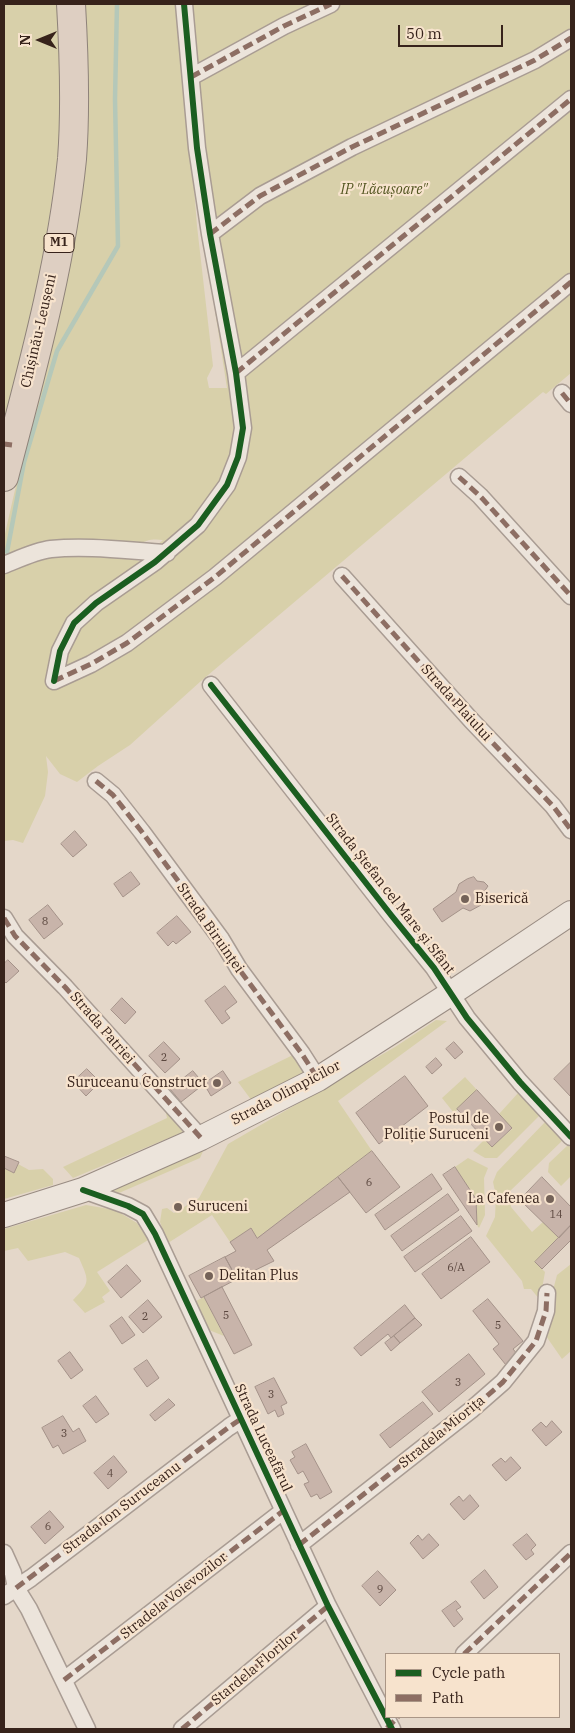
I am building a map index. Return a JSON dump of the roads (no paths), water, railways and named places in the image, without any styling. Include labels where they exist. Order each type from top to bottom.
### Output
[{"type":"highway","name":"Chișinău-Leușeni","points":[[4,477],[8,445],[50,291],[65,213],[72,158],[75,104],[71,4]]},
{"type":"main road","name":"Strada Olimpicilor","points":[[4,1215],[83,1190],[201,1138],[318,1079],[571,913]]},
{"type":"street","points":[[184,4],[197,148],[210,234],[236,373],[243,428],[238,458],[227,485],[198,525],[167,553],[96,604],[74,623],[60,651],[54,681],[91,664],[126,643],[215,577],[571,282]]},
{"type":"street","points":[[191,77],[284,26],[331,4]]},
{"type":"street","points":[[210,234],[260,196],[352,147],[535,60],[571,38]]},
{"type":"street","points":[[236,373],[571,99]]},
{"type":"street","points":[[460,477],[480,496],[571,596]]},
{"type":"street","points":[[4,565],[50,549],[72,548],[167,553]]},
{"type":"street","name":"Strada Plaiului","points":[[342,576],[471,720],[553,806],[571,830]]},
{"type":"street","name":"Strada Ștefan cel Mare și Sfânt","points":[[211,686],[434,968],[467,1018],[520,1082],[571,1137]]},
{"type":"street","name":"Strada Biruinței","points":[[96,781],[113,795],[142,832],[221,939],[239,969],[302,1054],[318,1079]]},
{"type":"street","name":"Strada Patriei","points":[[4,918],[15,936],[65,987],[201,1138]]},
{"type":"street","name":"Strada Luceafărul","points":[[83,1190],[128,1206],[143,1214],[155,1234],[328,1606],[385,1714]]},
{"type":"street","name":"Stradela Miorița","points":[[299,1545],[471,1410],[503,1382],[536,1341],[546,1311],[547,1293]]},
{"type":"street","name":"Strada Ion Suruceanu","points":[[10,1592],[241,1419]]},
{"type":"street","name":"Stradela Voievozilor","points":[[64,1680],[283,1511]]},
{"type":"street","points":[[4,1553],[12,1573],[10,1592],[29,1608],[87,1729]]},
{"type":"street","points":[[465,1653],[571,1553]]},
{"type":"street","name":"Stardela Florilor","points":[[182,1729],[328,1606]]},
{"type":"waterway","points":[[7,552],[24,462],[57,351],[118,246],[115,99],[117,4]]},
{"type":"place","name":"Biserică","points":[[465,899]]},
{"type":"place","name":"Suruceanu Construct","points":[[217,1083]]},
{"type":"place","name":"Postul de Poliție Suruceni","points":[[499,1127]]},
{"type":"place","name":"La Cafenea","points":[[550,1199]]},
{"type":"place","name":"Suruceni","points":[[178,1207]]},
{"type":"place","name":"Delitan Plus","points":[[209,1276]]},
{"type":"park label","name":"IP \"Lăcușoare\"","points":[[384,190]]}]
